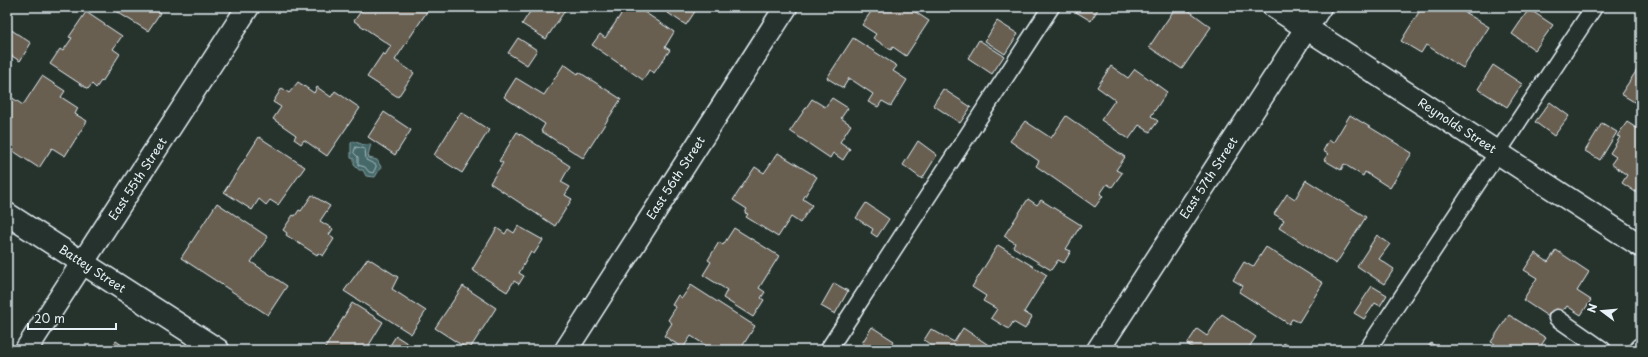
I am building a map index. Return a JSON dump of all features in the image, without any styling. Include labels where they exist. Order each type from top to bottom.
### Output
[{"type":"street","name":"East 55th Street","points":[[26,350],[248,7]]},
{"type":"street","name":"East 56th Street","points":[[566,350],[786,7]]},
{"type":"street","name":"Reynolds Street","points":[[1274,7],[1641,246]]},
{"type":"street","name":"East 57th Street","points":[[1098,350],[1320,7]]},
{"type":"street","name":"Battey Street","points":[[7,214],[218,350]]},
{"type":"lane","points":[[828,350],[1051,7]]},
{"type":"lane","points":[[1367,350],[1594,7]]},
{"type":"lane","points":[[1557,318],[1603,350]]},
{"type":"water","points":[[353,141],[364,145],[371,144],[368,155],[369,158],[377,160],[381,167],[375,177],[366,176],[363,170],[359,170],[354,165],[354,159],[351,158],[351,143]]},
{"type":"building","points":[[109,7],[151,7],[160,13],[148,31]]},
{"type":"building","points":[[364,7],[430,7],[395,60],[414,73],[398,97],[367,77],[383,53],[385,55],[391,46],[354,21]]},
{"type":"building","points":[[533,7],[563,7],[566,9],[546,39],[522,24]]},
{"type":"building","points":[[626,7],[637,7],[674,32],[665,47],[670,50],[654,73],[649,70],[643,80],[592,45],[600,34],[605,38]]},
{"type":"building","points":[[659,7],[698,7],[686,25]]},
{"type":"building","points":[[874,7],[908,7],[929,21],[906,56],[893,47],[891,50],[873,38],[876,34],[862,25]]},
{"type":"building","points":[[1072,7],[1099,7],[1091,21],[1071,9]]},
{"type":"building","points":[[1176,7],[1184,7],[1211,27],[1182,69],[1149,47]]},
{"type":"building","points":[[1422,7],[1456,7],[1489,27],[1463,68],[1426,45],[1421,53],[1401,41]]},
{"type":"building","points":[[1529,9],[1553,25],[1535,50],[1512,34]]},
{"type":"building","points":[[86,12],[122,36],[113,49],[120,54],[102,82],[101,81],[96,88],[92,84],[88,89],[50,64],[60,49],[63,51],[72,38],[69,37]]},
{"type":"building","points":[[997,21],[1018,34],[1005,54],[985,41]]},
{"type":"building","points":[[7,27],[31,43],[20,61],[7,53]]},
{"type":"building","points":[[518,38],[537,50],[527,65],[508,53]]},
{"type":"building","points":[[853,38],[897,66],[893,71],[907,80],[891,106],[882,101],[878,107],[868,102],[873,94],[849,78],[843,88],[827,78]]},
{"type":"building","points":[[979,40],[1004,56],[992,74],[968,58]]},
{"type":"building","points":[[564,64],[621,99],[583,158],[541,131],[545,124],[504,97],[516,78],[544,95]]},
{"type":"building","points":[[1641,64],[1641,106],[1621,94]]},
{"type":"building","points":[[1493,65],[1522,84],[1507,107],[1478,89]]},
{"type":"building","points":[[1111,66],[1128,78],[1135,69],[1167,92],[1151,116],[1158,121],[1150,132],[1139,125],[1129,139],[1101,120],[1115,100],[1097,87]]},
{"type":"building","points":[[42,76],[65,91],[61,97],[78,108],[75,114],[87,121],[65,156],[52,148],[39,168],[7,147],[7,96],[8,95],[23,105]]},
{"type":"building","points":[[298,82],[314,93],[317,87],[331,97],[335,91],[360,108],[327,156],[304,140],[301,144],[294,139],[296,135],[273,119],[281,107],[273,102],[282,88],[289,93]]},
{"type":"building","points":[[943,89],[971,107],[960,123],[933,105]]},
{"type":"building","points":[[832,98],[848,108],[841,118],[851,125],[840,142],[850,149],[843,160],[833,153],[830,158],[790,131],[812,99],[825,107]]},
{"type":"building","points":[[1550,102],[1569,116],[1554,136],[1535,122]]},
{"type":"building","points":[[384,112],[411,130],[395,155],[368,137]]},
{"type":"building","points":[[461,112],[489,130],[462,173],[434,155]]},
{"type":"building","points":[[1350,115],[1412,153],[1390,188],[1365,172],[1363,176],[1344,164],[1341,170],[1324,160],[1328,154],[1323,151],[1329,140],[1333,143]]},
{"type":"building","points":[[1066,116],[1125,157],[1116,170],[1122,173],[1112,187],[1107,184],[1100,194],[1103,196],[1095,207],[1036,166],[1039,161],[1010,141],[1025,121],[1051,138]]},
{"type":"building","points":[[1627,122],[1641,131],[1641,187],[1637,193],[1622,183],[1627,175],[1611,164],[1616,157],[1610,153],[1620,137],[1617,136]]},
{"type":"building","points":[[1602,123],[1617,132],[1600,160],[1585,151]]},
{"type":"building","points":[[517,132],[570,166],[561,182],[570,187],[565,195],[572,199],[555,226],[490,183],[503,163],[499,161]]},
{"type":"building","points":[[259,137],[305,167],[278,205],[270,200],[266,205],[259,199],[252,210],[224,192]]},
{"type":"building","points":[[918,141],[937,155],[922,179],[903,165]]},
{"type":"building","points":[[778,153],[817,177],[803,199],[812,205],[800,223],[791,217],[778,237],[746,217],[748,214],[745,213],[747,209],[733,200],[755,167],[764,173]]},
{"type":"building","points":[[1306,180],[1366,217],[1336,264],[1279,228],[1284,220],[1274,214],[1287,194],[1295,199]]},
{"type":"building","points":[[312,195],[330,206],[320,221],[333,229],[329,235],[334,239],[323,256],[318,253],[317,255],[286,235],[287,233],[283,230],[293,215],[295,216],[299,210],[301,211]]},
{"type":"building","points":[[1028,199],[1037,205],[1041,200],[1081,225],[1066,249],[1071,251],[1064,263],[1058,260],[1051,270],[1013,247],[1015,243],[1004,236]]},
{"type":"building","points":[[217,203],[268,237],[251,262],[287,286],[268,315],[181,258]]},
{"type":"building","points":[[866,203],[889,219],[877,237],[871,233],[873,229],[856,218]]},
{"type":"building","points":[[518,226],[543,240],[534,254],[531,252],[519,273],[524,276],[519,284],[514,281],[507,292],[472,270],[497,228],[505,234],[508,229],[514,233]]},
{"type":"building","points":[[734,228],[779,256],[759,288],[765,292],[761,298],[764,300],[753,317],[723,298],[727,290],[703,275],[711,262],[708,260],[719,242],[723,245]]},
{"type":"building","points":[[1377,235],[1390,244],[1379,259],[1394,269],[1384,284],[1357,266]]},
{"type":"building","points":[[998,245],[1047,275],[1024,312],[1032,317],[1025,329],[1013,322],[1009,329],[991,318],[997,309],[983,301],[986,296],[972,287]]},
{"type":"building","points":[[1266,247],[1323,283],[1299,322],[1292,319],[1289,324],[1239,292],[1243,286],[1233,280],[1244,262],[1253,267]]},
{"type":"building","points":[[1556,250],[1589,272],[1577,291],[1591,300],[1581,315],[1567,306],[1555,321],[1523,300],[1537,278],[1524,270],[1535,253],[1548,262]]},
{"type":"building","points":[[368,258],[398,277],[392,289],[426,311],[411,334],[344,291]]},
{"type":"building","points":[[834,283],[848,291],[835,314],[821,306]]},
{"type":"building","points":[[691,285],[755,326],[740,350],[713,350],[691,336],[683,348],[664,336],[672,323],[668,320],[676,307],[672,305],[678,295],[682,298]]},
{"type":"building","points":[[463,286],[496,308],[469,350],[435,328]]},
{"type":"building","points":[[1372,286],[1387,295],[1380,306],[1375,303],[1364,319],[1354,313]]},
{"type":"building","points":[[352,303],[383,322],[366,350],[324,350]]},
{"type":"building","points":[[1222,314],[1256,337],[1247,350],[1196,350],[1187,344],[1197,329],[1207,336]]},
{"type":"building","points":[[1509,315],[1546,338],[1538,350],[1491,350],[1495,344],[1491,342]]},
{"type":"building","points":[[872,327],[894,341],[888,350],[872,350],[862,343]]},
{"type":"building","points":[[963,328],[996,350],[929,350],[932,346],[924,340],[931,329],[954,342]]},
{"type":"building","points":[[396,336],[418,350],[387,350]]},
{"type":"building","points":[[116,341],[129,350],[110,350]]},
{"type":"building","points":[[1284,343],[1294,350],[1280,350]]},
{"type":"building","points":[[1431,343],[1440,350],[1426,350]]}]
